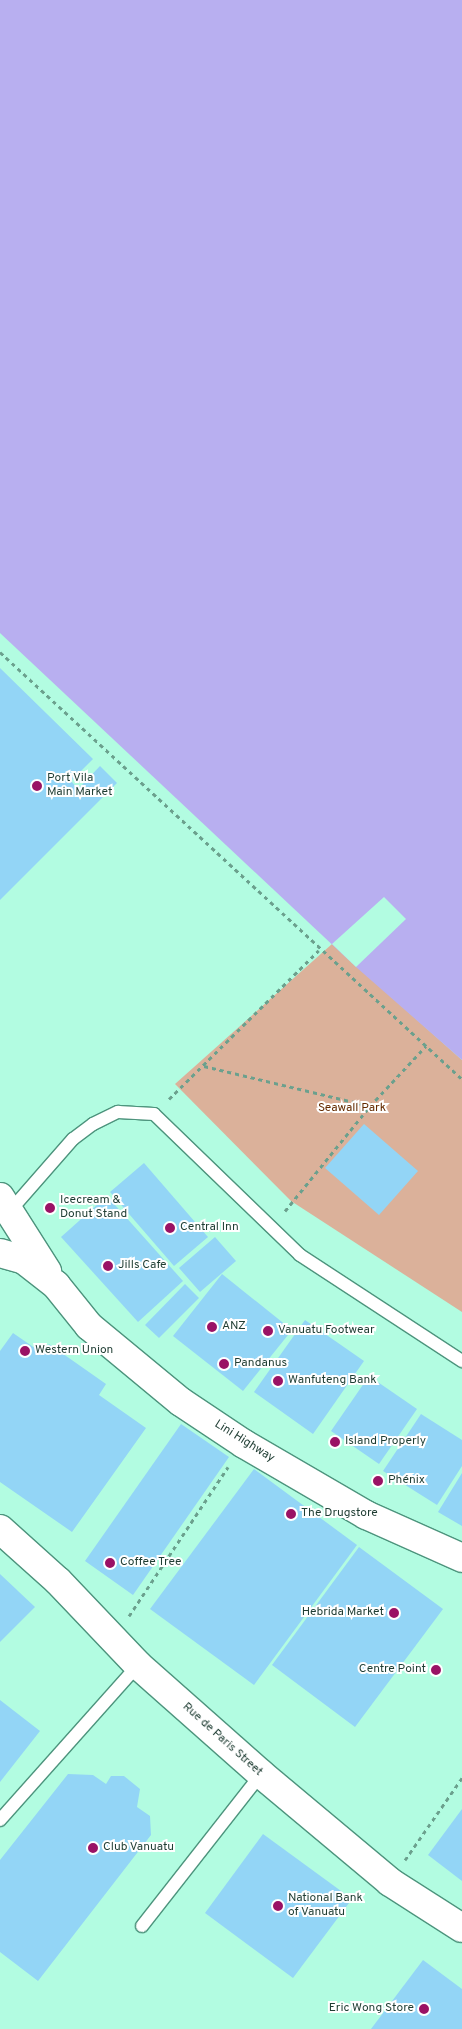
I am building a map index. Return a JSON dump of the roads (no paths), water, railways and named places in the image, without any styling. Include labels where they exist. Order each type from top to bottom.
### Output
[{"type":"street","name":"Lini Highway","points":[[5,1204],[56,1285],[89,1326],[130,1362],[181,1402],[244,1444],[366,1515],[462,1558]]},
{"type":"street","name":"Lini Highway","points":[[0,1253],[24,1260],[56,1285]]},
{"type":"street","name":"Rue de Paris Street","points":[[0,1529],[58,1581],[138,1665],[261,1774],[390,1882],[462,1928]]},
{"type":"lane","points":[[5,1204],[73,1139],[93,1124],[118,1112],[153,1114],[300,1255],[332,1278],[462,1361]]},
{"type":"lane","points":[[0,1820],[138,1665]]},
{"type":"lane","points":[[142,1926],[261,1774]]},
{"type":"place","name":"Port Vila Main Market","points":[[37,786]]},
{"type":"place","name":"Icecream & Donut Stand","points":[[50,1208]]},
{"type":"place","name":"Central Inn","points":[[170,1228]]},
{"type":"place","name":"Jills Cafe","points":[[108,1266]]},
{"type":"place","name":"ANZ","points":[[212,1327]]},
{"type":"place","name":"Vanuatu Footwear","points":[[268,1331]]},
{"type":"place","name":"Western Union","points":[[25,1351]]},
{"type":"place","name":"Pandanus","points":[[224,1364]]},
{"type":"place","name":"Wanfuteng Bank","points":[[278,1381]]},
{"type":"place","name":"Island Properly","points":[[335,1442]]},
{"type":"place","name":"Phénix","points":[[378,1481]]},
{"type":"place","name":"The Drugstore","points":[[291,1514]]},
{"type":"place","name":"Coffee Tree","points":[[110,1563]]},
{"type":"place","name":"Hebrida Market","points":[[394,1613]]},
{"type":"place","name":"Centre Point","points":[[436,1670]]},
{"type":"place","name":"Club Vanuatu","points":[[93,1848]]},
{"type":"place","name":"National Bank of Vanuatu","points":[[278,1906]]},
{"type":"place","name":"Eric Wong Store","points":[[424,2009]]},
{"type":"park label","name":"Seawall Park","points":[[352,1109]]}]
